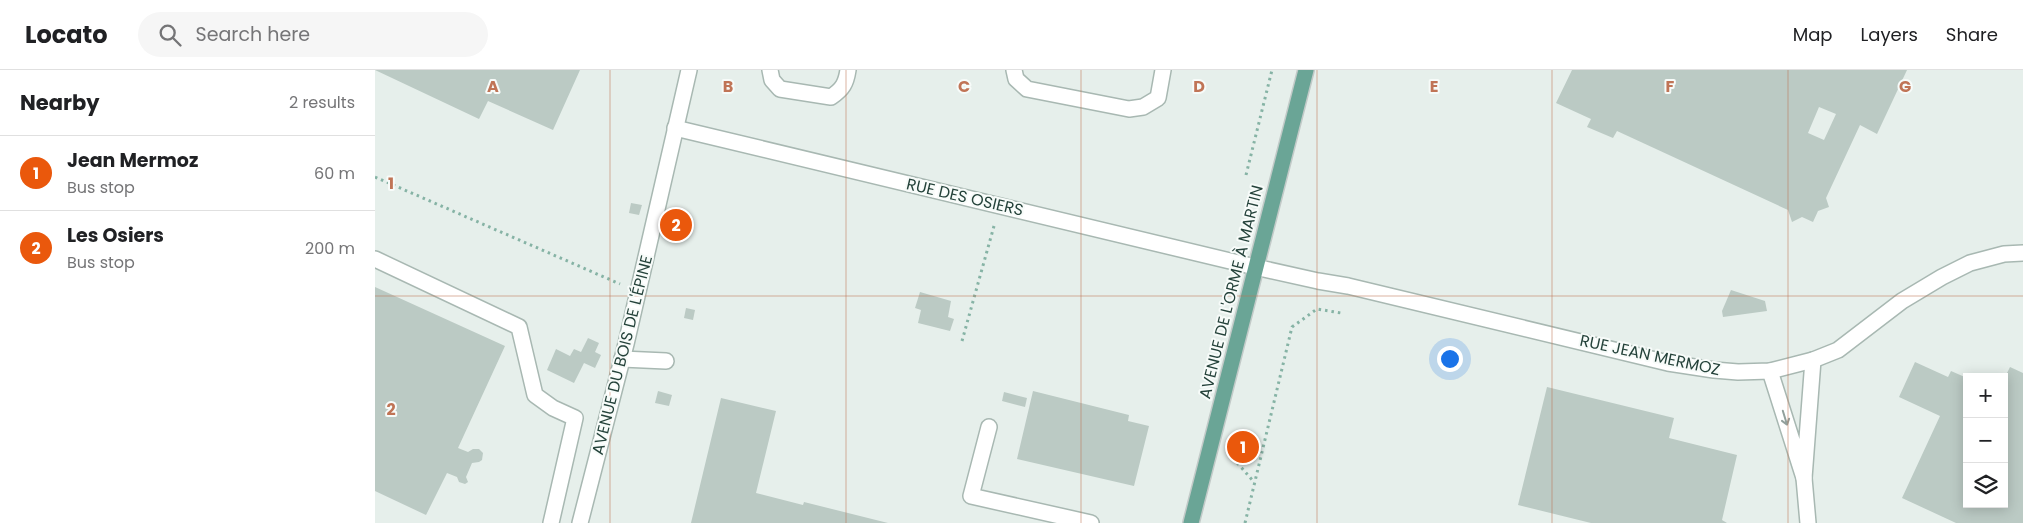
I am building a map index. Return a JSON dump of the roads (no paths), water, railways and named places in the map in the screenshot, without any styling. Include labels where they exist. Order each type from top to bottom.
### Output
[{"type":"main road","name":"AVENUE DE L'ORME À MARTIN","points":[[1191,523],[1306,70]]},
{"type":"street","name":"AVENUE DU BOIS DE L'ÉPINE","points":[[580,523],[622,359],[689,70]]},
{"type":"street","points":[[770,70],[772,80],[780,89],[831,97],[841,90],[846,82],[848,70]]},
{"type":"street","points":[[1013,70],[1016,79],[1027,89],[1129,109],[1143,107],[1158,98],[1163,70]]},
{"type":"street","name":"RUE DES OSIERS","points":[[675,128],[1255,267]]},
{"type":"street","name":"RUE JEAN MERMOZ","points":[[1255,267],[1348,286],[1668,363],[1714,370],[1770,372],[1813,360],[1838,350],[1903,302],[1941,277],[1970,263],[2004,254],[2023,253]]},
{"type":"street","points":[[375,259],[519,327],[535,395],[553,408],[575,418],[551,523]]},
{"type":"street","points":[[622,359],[666,361]]},
{"type":"street","points":[[1808,523],[1804,478],[1813,360]]},
{"type":"street","points":[[1770,372],[1804,478]]},
{"type":"street","points":[[989,426],[971,496],[1091,523]]},
{"type":"place","name":"Les Osiers","points":[[676,225]]},
{"type":"place","name":"Jean Mermoz","points":[[1243,447]]}]
